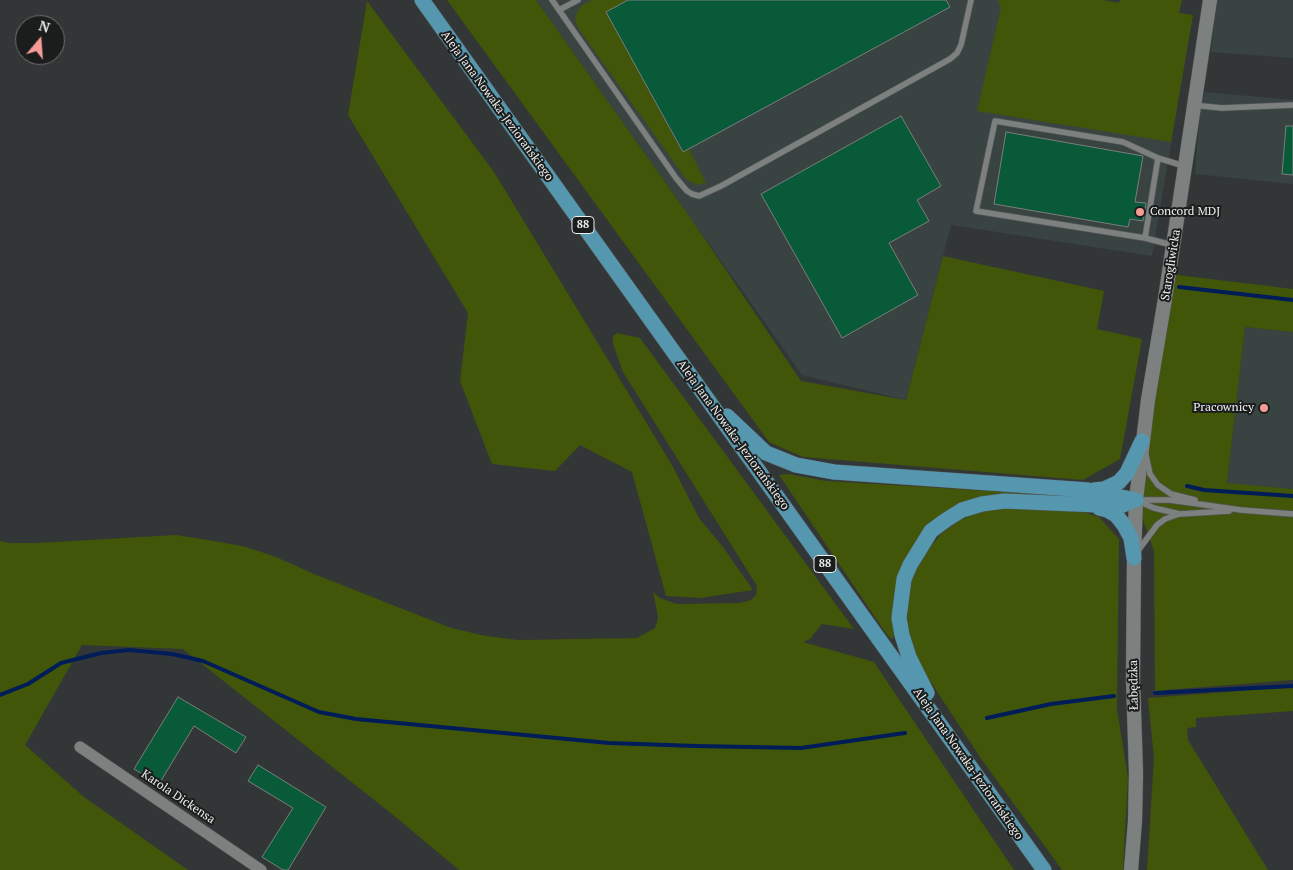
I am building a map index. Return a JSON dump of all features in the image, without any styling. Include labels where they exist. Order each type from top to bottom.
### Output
[{"type":"main road","name":"Aleja Jana Nowaka-Jeziorańskiego","points":[[422,0],[1044,870]]},
{"type":"main road","points":[[700,390],[766,453],[796,465],[834,472],[1088,498],[1136,500]]},
{"type":"main road","points":[[950,738],[909,657],[899,618],[904,579],[919,549],[931,531],[962,510],[982,504],[1004,501],[1088,498],[1119,482],[1127,473],[1142,441]]},
{"type":"main road","points":[[1088,498],[1116,515],[1124,525],[1131,538],[1134,558]]},
{"type":"street","name":"Starogliwicka","points":[[1136,500],[1142,441],[1174,245],[1210,0]]},
{"type":"street","name":"Łabędzka","points":[[1132,870],[1136,773],[1133,680],[1136,500]]},
{"type":"street","name":"Karola Dickensa","points":[[80,747],[261,870]]},
{"type":"lane","points":[[552,0],[676,178],[692,194],[699,196],[730,181],[950,59],[957,53],[961,45],[971,0]]},
{"type":"lane","points":[[559,10],[578,0]]},
{"type":"lane","points":[[1202,106],[1222,108],[1293,105]]},
{"type":"lane","points":[[1174,245],[1145,238],[976,211],[994,121],[1124,142],[1158,158],[1186,167]]},
{"type":"lane","points":[[1145,238],[1158,158]]},
{"type":"lane","points":[[1142,441],[1150,474],[1158,485],[1171,494],[1241,510]]},
{"type":"lane","points":[[1136,500],[1170,500],[1241,510],[1293,514]]},
{"type":"lane","points":[[1136,500],[1154,508],[1180,514]]},
{"type":"lane","points":[[1134,558],[1157,525],[1166,519],[1180,514],[1241,510]]},
{"type":"shaded area","points":[[536,0],[1104,0],[1193,15],[1152,256],[951,225],[906,400],[802,375]]},
{"type":"shaded area","points":[[1217,0],[1293,0],[1293,58],[1211,52]]},
{"type":"shaded area","points":[[1205,92],[1293,100],[1293,184],[1195,174],[1200,110]]},
{"type":"shaded area","name":"Pracownicy","points":[[1245,327],[1293,332],[1293,489],[1227,484]]},
{"type":"green space","points":[[447,0],[536,0],[692,220],[801,381],[906,400],[943,256],[1104,291],[1097,329],[1142,339],[1120,459],[1083,480],[803,457],[769,442]]},
{"type":"green space","points":[[592,0],[628,0],[606,12],[682,152],[689,149],[706,183],[697,185],[686,179],[578,28],[575,19],[576,14],[581,6]]},
{"type":"green space","points":[[998,0],[1103,0],[1119,3],[1120,0],[1182,0],[1179,13],[1193,15],[1171,142],[977,111],[1001,8]]},
{"type":"green space","points":[[367,1],[494,172],[672,465],[699,518],[723,547],[753,590],[701,598],[666,596],[632,472],[580,445],[555,471],[492,464],[460,381],[468,313],[348,115]]},
{"type":"green space","points":[[1169,274],[1293,289],[1293,332],[1245,327],[1227,483],[1293,489],[1293,680],[1165,690],[1155,693],[1154,551],[1136,500]]},
{"type":"green space","points":[[617,333],[640,338],[854,629],[822,624],[810,639],[803,642],[874,662],[1014,870],[459,870],[392,814],[183,649],[82,645],[25,745],[84,797],[188,870],[0,870],[0,541],[9,543],[37,543],[176,535],[220,542],[246,547],[276,557],[451,628],[486,636],[518,640],[637,638],[655,628],[658,616],[653,592],[660,598],[677,604],[740,603],[751,600],[756,595],[757,586],[623,372],[613,344],[613,336]]},
{"type":"green space","points":[[788,474],[826,481],[1108,498],[1020,496],[933,524],[893,618],[894,635],[892,639],[883,629],[779,475]]},
{"type":"green space","points":[[1003,507],[1074,509],[1099,517],[1119,539],[1117,709],[1128,778],[1123,870],[1062,870],[982,760],[922,669],[907,631],[908,596],[913,575],[922,557],[941,534],[960,520],[974,514]]},
{"type":"green space","points":[[1293,687],[1293,711],[1196,718],[1196,727],[1187,728],[1188,740],[1268,870],[1147,870],[1154,758],[1148,698]]},
{"type":"building","points":[[628,0],[946,0],[950,7],[683,152],[606,12]]},
{"type":"building","points":[[901,116],[941,186],[917,200],[929,221],[889,243],[918,295],[842,338],[761,194]]},
{"type":"building","points":[[1286,126],[1293,126],[1293,175],[1282,174]]},
{"type":"building","points":[[1006,132],[1143,156],[1135,202],[1146,203],[1143,221],[1130,219],[1128,227],[994,204]]},
{"type":"building","points":[[178,697],[246,737],[236,753],[194,726],[159,784],[134,769]]},
{"type":"building","points":[[258,765],[326,807],[288,870],[283,870],[262,857],[293,808],[248,781]]},
{"type":"waterway","points":[[1179,287],[1293,300]]},
{"type":"waterway","points":[[1187,486],[1204,490],[1293,496]]},
{"type":"waterway","points":[[0,695],[28,684],[61,663],[101,653],[129,650],[172,654],[203,661],[319,712],[356,719],[609,743],[696,746],[801,748],[905,733]]},
{"type":"waterway","points":[[1155,693],[1293,686]]},
{"type":"waterway","points":[[987,718],[1051,704],[1114,696]]},
{"type":"place","name":"Concord MDJ","points":[[1140,212]]},
{"type":"place","name":"Pracownicy","points":[[1264,408]]}]
